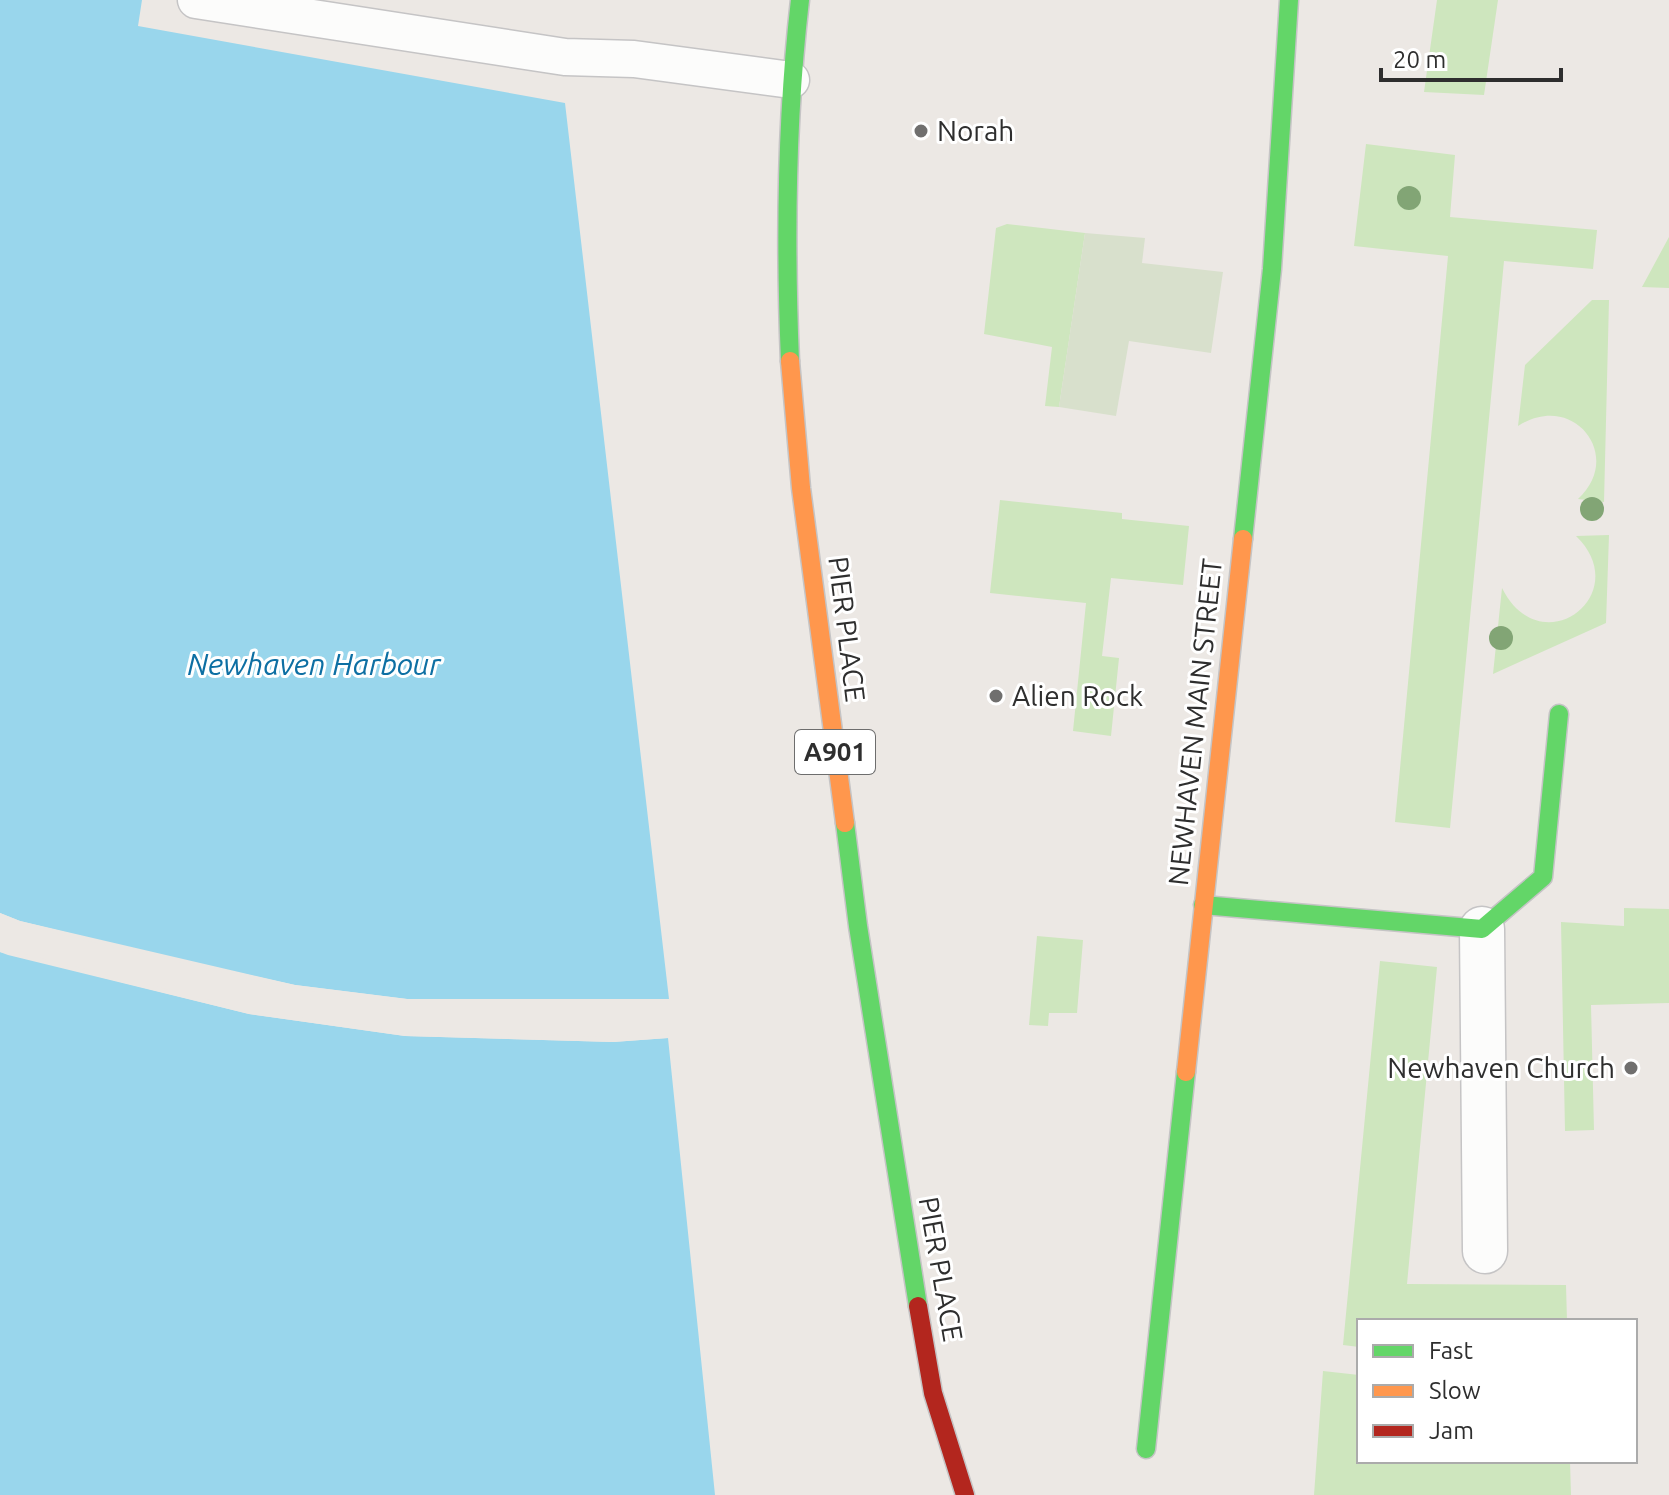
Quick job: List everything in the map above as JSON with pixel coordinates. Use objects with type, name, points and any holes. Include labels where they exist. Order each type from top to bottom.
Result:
[{"type":"street","name":"PIER PLACE","points":[[800,0],[791,80],[787,324],[801,488],[858,926],[908,1245],[933,1393],[965,1495]]},
{"type":"street","name":"NEWHAVEN MAIN STREET","points":[[1146,1449],[1272,269],[1289,0]]},
{"type":"street","points":[[1203,905],[1482,929],[1543,877],[1559,714]]},
{"type":"street","points":[[1482,929],[1485,1251]]},
{"type":"lane","points":[[196,0],[565,57],[634,59],[791,80]]},
{"type":"green space","points":[[1437,0],[1498,0],[1484,95],[1424,92]]},
{"type":"green space","points":[[1366,144],[1455,155],[1450,217],[1597,230],[1593,269],[1504,261],[1450,828],[1395,822],[1448,256],[1354,246]]},
{"type":"green space","points":[[1007,224],[1085,233],[1059,407],[1045,406],[1052,347],[984,334],[996,228]]},
{"type":"green space","points":[[1085,233],[1145,238],[1142,263],[1223,272],[1211,353],[1129,341],[1116,416],[1059,407]]},
{"type":"green space","points":[[1669,237],[1669,288],[1642,287]]},
{"type":"green space","points":[[1592,300],[1609,300],[1604,502],[1578,499],[1591,482],[1596,464],[1594,448],[1586,433],[1574,422],[1557,416],[1538,417],[1518,426],[1525,365]]},
{"type":"green space","points":[[1000,500],[1122,513],[1122,519],[1189,526],[1183,585],[1111,578],[1102,656],[1119,658],[1111,736],[1073,731],[1086,603],[990,593]]},
{"type":"green space","points":[[1609,535],[1606,623],[1493,674],[1502,588],[1519,611],[1538,621],[1558,621],[1576,613],[1589,599],[1595,580],[1592,558],[1576,536]]},
{"type":"green space","points":[[1624,908],[1669,909],[1669,1003],[1591,1005],[1594,1130],[1565,1131],[1561,922],[1624,926]]},
{"type":"green space","points":[[1037,936],[1083,940],[1077,1013],[1049,1013],[1048,1026],[1029,1025]]},
{"type":"green space","points":[[1380,961],[1437,967],[1407,1284],[1566,1285],[1567,1319],[1357,1319],[1357,1347],[1343,1345]]},
{"type":"green space","points":[[1323,1371],[1357,1375],[1357,1463],[1570,1463],[1571,1495],[1314,1495]]},
{"type":"water","name":"Newhaven Harbour","points":[[0,0],[142,0],[138,26],[565,103],[669,999],[407,999],[295,985],[20,921],[0,913]]},
{"type":"water","points":[[0,952],[249,1014],[405,1036],[613,1042],[668,1038],[715,1495],[0,1495]]},
{"type":"pier","points":[[0,913],[20,921],[162,956],[295,985],[407,999],[669,999],[669,1003],[407,1003],[294,989],[19,925],[0,918]]},
{"type":"pier","points":[[1,948],[250,1010],[405,1032],[613,1037],[668,1034],[668,1038],[613,1042],[405,1036],[249,1014],[8,955],[0,952]]},
{"type":"traffic: fast","points":[[790,361],[788,180],[800,0]]},
{"type":"traffic: fast","points":[[1243,539],[1272,269],[1289,0]]},
{"type":"traffic: fast","points":[[1203,905],[1482,929],[1543,877],[1559,714]]},
{"type":"traffic: fast","points":[[845,823],[858,926],[918,1306]]},
{"type":"traffic: fast","points":[[1146,1449],[1186,1072]]},
{"type":"traffic: slow","points":[[790,361],[801,488],[845,823]]},
{"type":"traffic: slow","points":[[1186,1072],[1243,539]]},
{"type":"traffic: jam","points":[[918,1306],[933,1393],[965,1495]]},
{"type":"place","name":"Norah","points":[[921,131]]},
{"type":"place","name":"Alien Rock","points":[[996,696]]},
{"type":"place","name":"Newhaven Church","points":[[1631,1068]]}]
